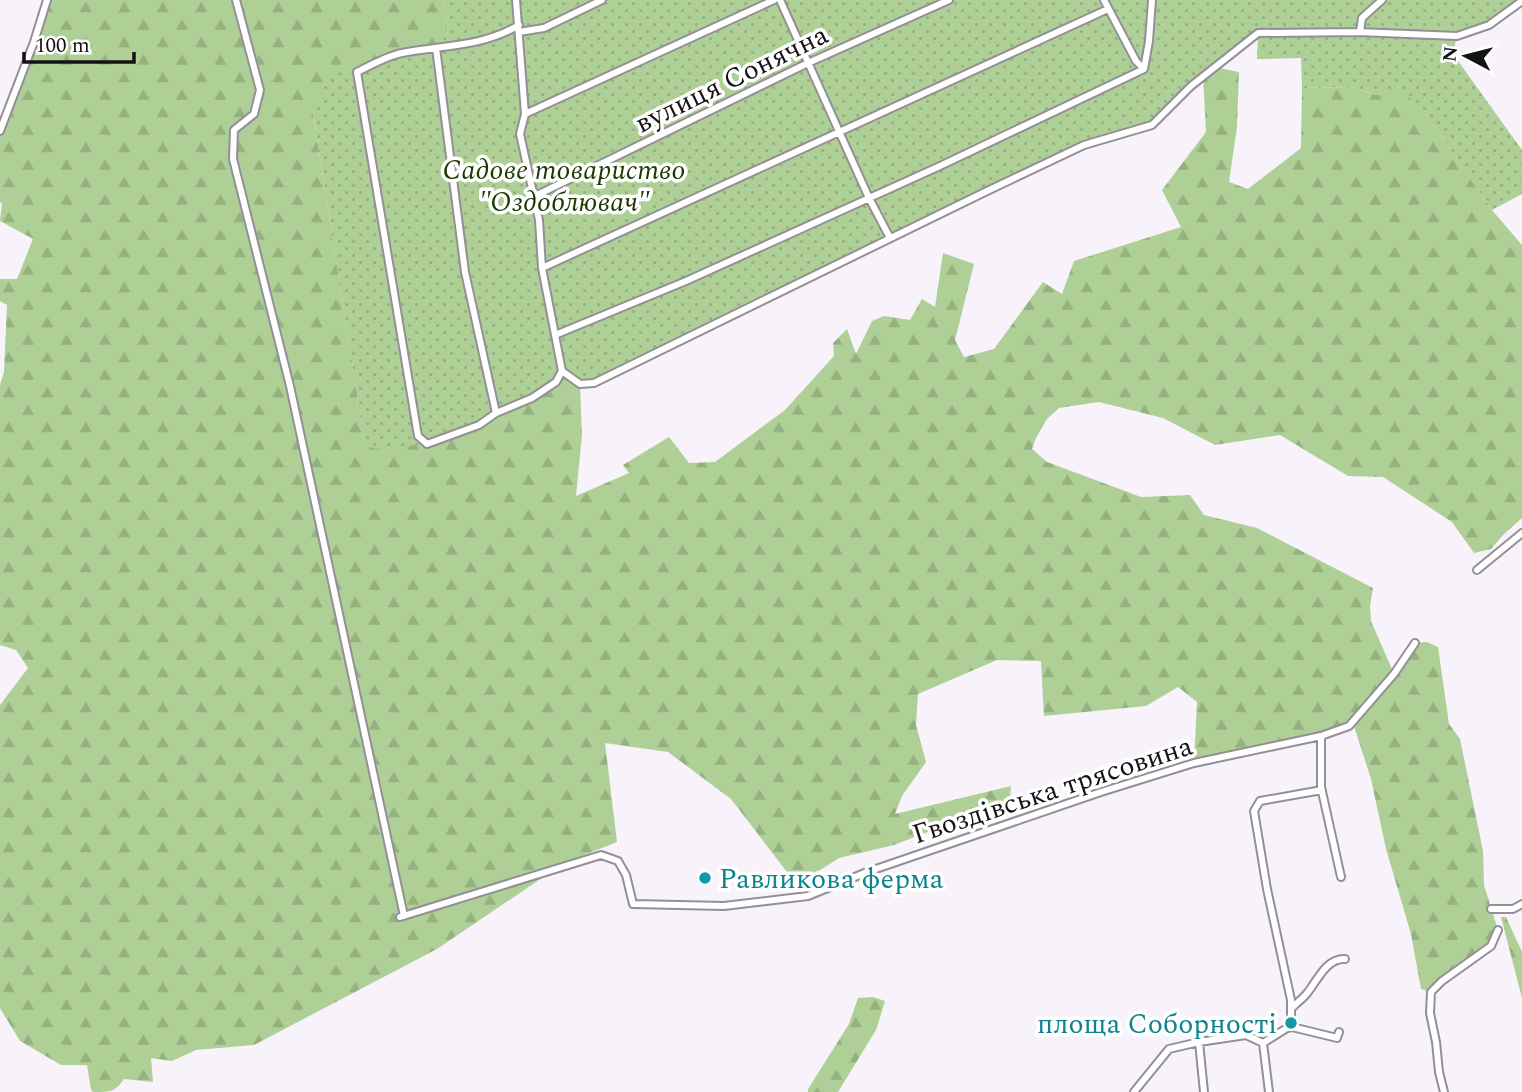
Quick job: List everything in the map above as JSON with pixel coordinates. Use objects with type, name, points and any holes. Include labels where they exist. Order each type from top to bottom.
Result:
[{"type":"street","points":[[0,131],[47,0]]},
{"type":"street","name":"Гвоздівська трясовина","points":[[236,0],[260,90],[254,114],[234,130],[233,159],[290,386],[402,917],[601,855],[618,861],[626,875],[633,904],[724,906],[808,895],[1126,784],[1194,763],[1321,736],[1349,726],[1394,674],[1415,643]]},
{"type":"street","points":[[516,0],[519,29],[525,114],[520,134],[539,220],[542,268],[562,372],[556,382],[532,398],[496,413],[479,425],[427,444],[418,436],[357,72],[399,53],[478,42],[510,31],[519,29],[544,27],[602,0]]},
{"type":"street","points":[[525,114],[774,0]]},
{"type":"street","points":[[780,0],[869,198],[890,238]]},
{"type":"street","name":"вулиця Сонячна","points":[[533,197],[808,63],[948,0]]},
{"type":"street","points":[[1104,0],[1136,61],[1144,69]]},
{"type":"street","points":[[1144,69],[1152,0]]},
{"type":"street","points":[[1360,32],[1362,18],[1382,0]]},
{"type":"street","points":[[562,372],[580,384],[594,383],[1084,145],[1152,125],[1191,86],[1258,33],[1360,32],[1457,36],[1489,25],[1522,1]]},
{"type":"street","points":[[542,268],[1108,9]]},
{"type":"street","points":[[436,48],[465,272],[496,413]]},
{"type":"street","points":[[555,335],[686,281],[1144,69]]},
{"type":"street","points":[[1477,570],[1522,533]]},
{"type":"street","points":[[1321,736],[1322,790],[1341,877]]},
{"type":"street","points":[[1287,1028],[1291,1017],[1291,1000],[1267,889],[1254,811],[1260,801],[1322,790]]},
{"type":"street","points":[[1491,909],[1513,909],[1522,904]]},
{"type":"street","points":[[1444,1092],[1430,1013],[1431,992],[1442,981],[1492,946],[1498,930]]},
{"type":"street","points":[[1291,1009],[1330,963],[1338,958],[1345,959]]},
{"type":"street","points":[[1262,1043],[1292,1027],[1338,1035]]},
{"type":"street","points":[[1135,1092],[1168,1049],[1246,1035],[1262,1043]]},
{"type":"street","points":[[1199,1042],[1204,1092]]},
{"type":"street","points":[[1262,1043],[1269,1092]]},
{"type":"green space","points":[[47,0],[444,0],[448,33],[436,48],[319,103],[313,113],[365,444],[562,371],[580,384],[582,435],[576,496],[629,473],[623,465],[669,437],[689,463],[715,462],[785,410],[834,356],[833,343],[847,329],[856,354],[872,321],[884,316],[910,320],[922,299],[935,307],[943,253],[974,264],[955,340],[964,357],[994,349],[1043,282],[1062,294],[1074,261],[1181,227],[1162,190],[1206,132],[1203,76],[1215,67],[1239,72],[1237,127],[1229,182],[1248,189],[1301,148],[1302,88],[1352,87],[1377,95],[1399,84],[1434,126],[1492,210],[1522,245],[1522,518],[1491,549],[1474,553],[1452,522],[1383,477],[1348,476],[1280,435],[1215,445],[1163,418],[1099,402],[1059,408],[1047,419],[1032,449],[1047,462],[1141,497],[1190,495],[1204,515],[1257,528],[1373,588],[1371,621],[1394,674],[1415,643],[1427,642],[1438,647],[1449,724],[1460,739],[1483,851],[1484,885],[1498,930],[1491,946],[1431,992],[1421,989],[1411,934],[1386,849],[1371,779],[1353,723],[1194,763],[1197,702],[1178,687],[1146,706],[1044,716],[1041,661],[997,660],[918,694],[916,725],[926,762],[902,796],[895,814],[1011,786],[1010,800],[894,845],[839,858],[820,870],[793,880],[731,799],[668,752],[605,743],[617,842],[564,863],[437,949],[254,1045],[196,1050],[172,1061],[151,1058],[153,1082],[124,1079],[112,1090],[93,1092],[87,1065],[61,1065],[20,1041],[0,1008],[0,705],[28,668],[16,650],[0,645],[0,385],[4,372],[7,305],[0,301],[0,279],[17,279],[33,239],[0,221],[0,131]]},
{"type":"green space","name":"Садове товариство \"Оздоблювач\"","points":[[444,0],[1522,0],[1489,25],[1457,36],[1453,54],[1522,150],[1522,194],[1492,210],[1434,126],[1399,85],[1377,95],[1352,87],[1302,88],[1301,58],[1257,59],[1258,34],[1203,76],[1152,125],[1084,145],[594,383],[580,384],[562,372],[556,382],[479,425],[427,444],[376,449],[365,445],[313,113],[319,102],[324,76],[357,72],[399,53],[436,48],[448,33]]},
{"type":"green space","points":[[1501,917],[1506,917],[1522,952],[1522,998]]},
{"type":"green space","points":[[873,997],[885,1001],[876,1030],[838,1092],[808,1092],[849,1024],[858,998]]},
{"type":"place","name":"Равликова ферма","points":[[705,878]]},
{"type":"place","name":"площа Соборності","points":[[1291,1023]]}]
